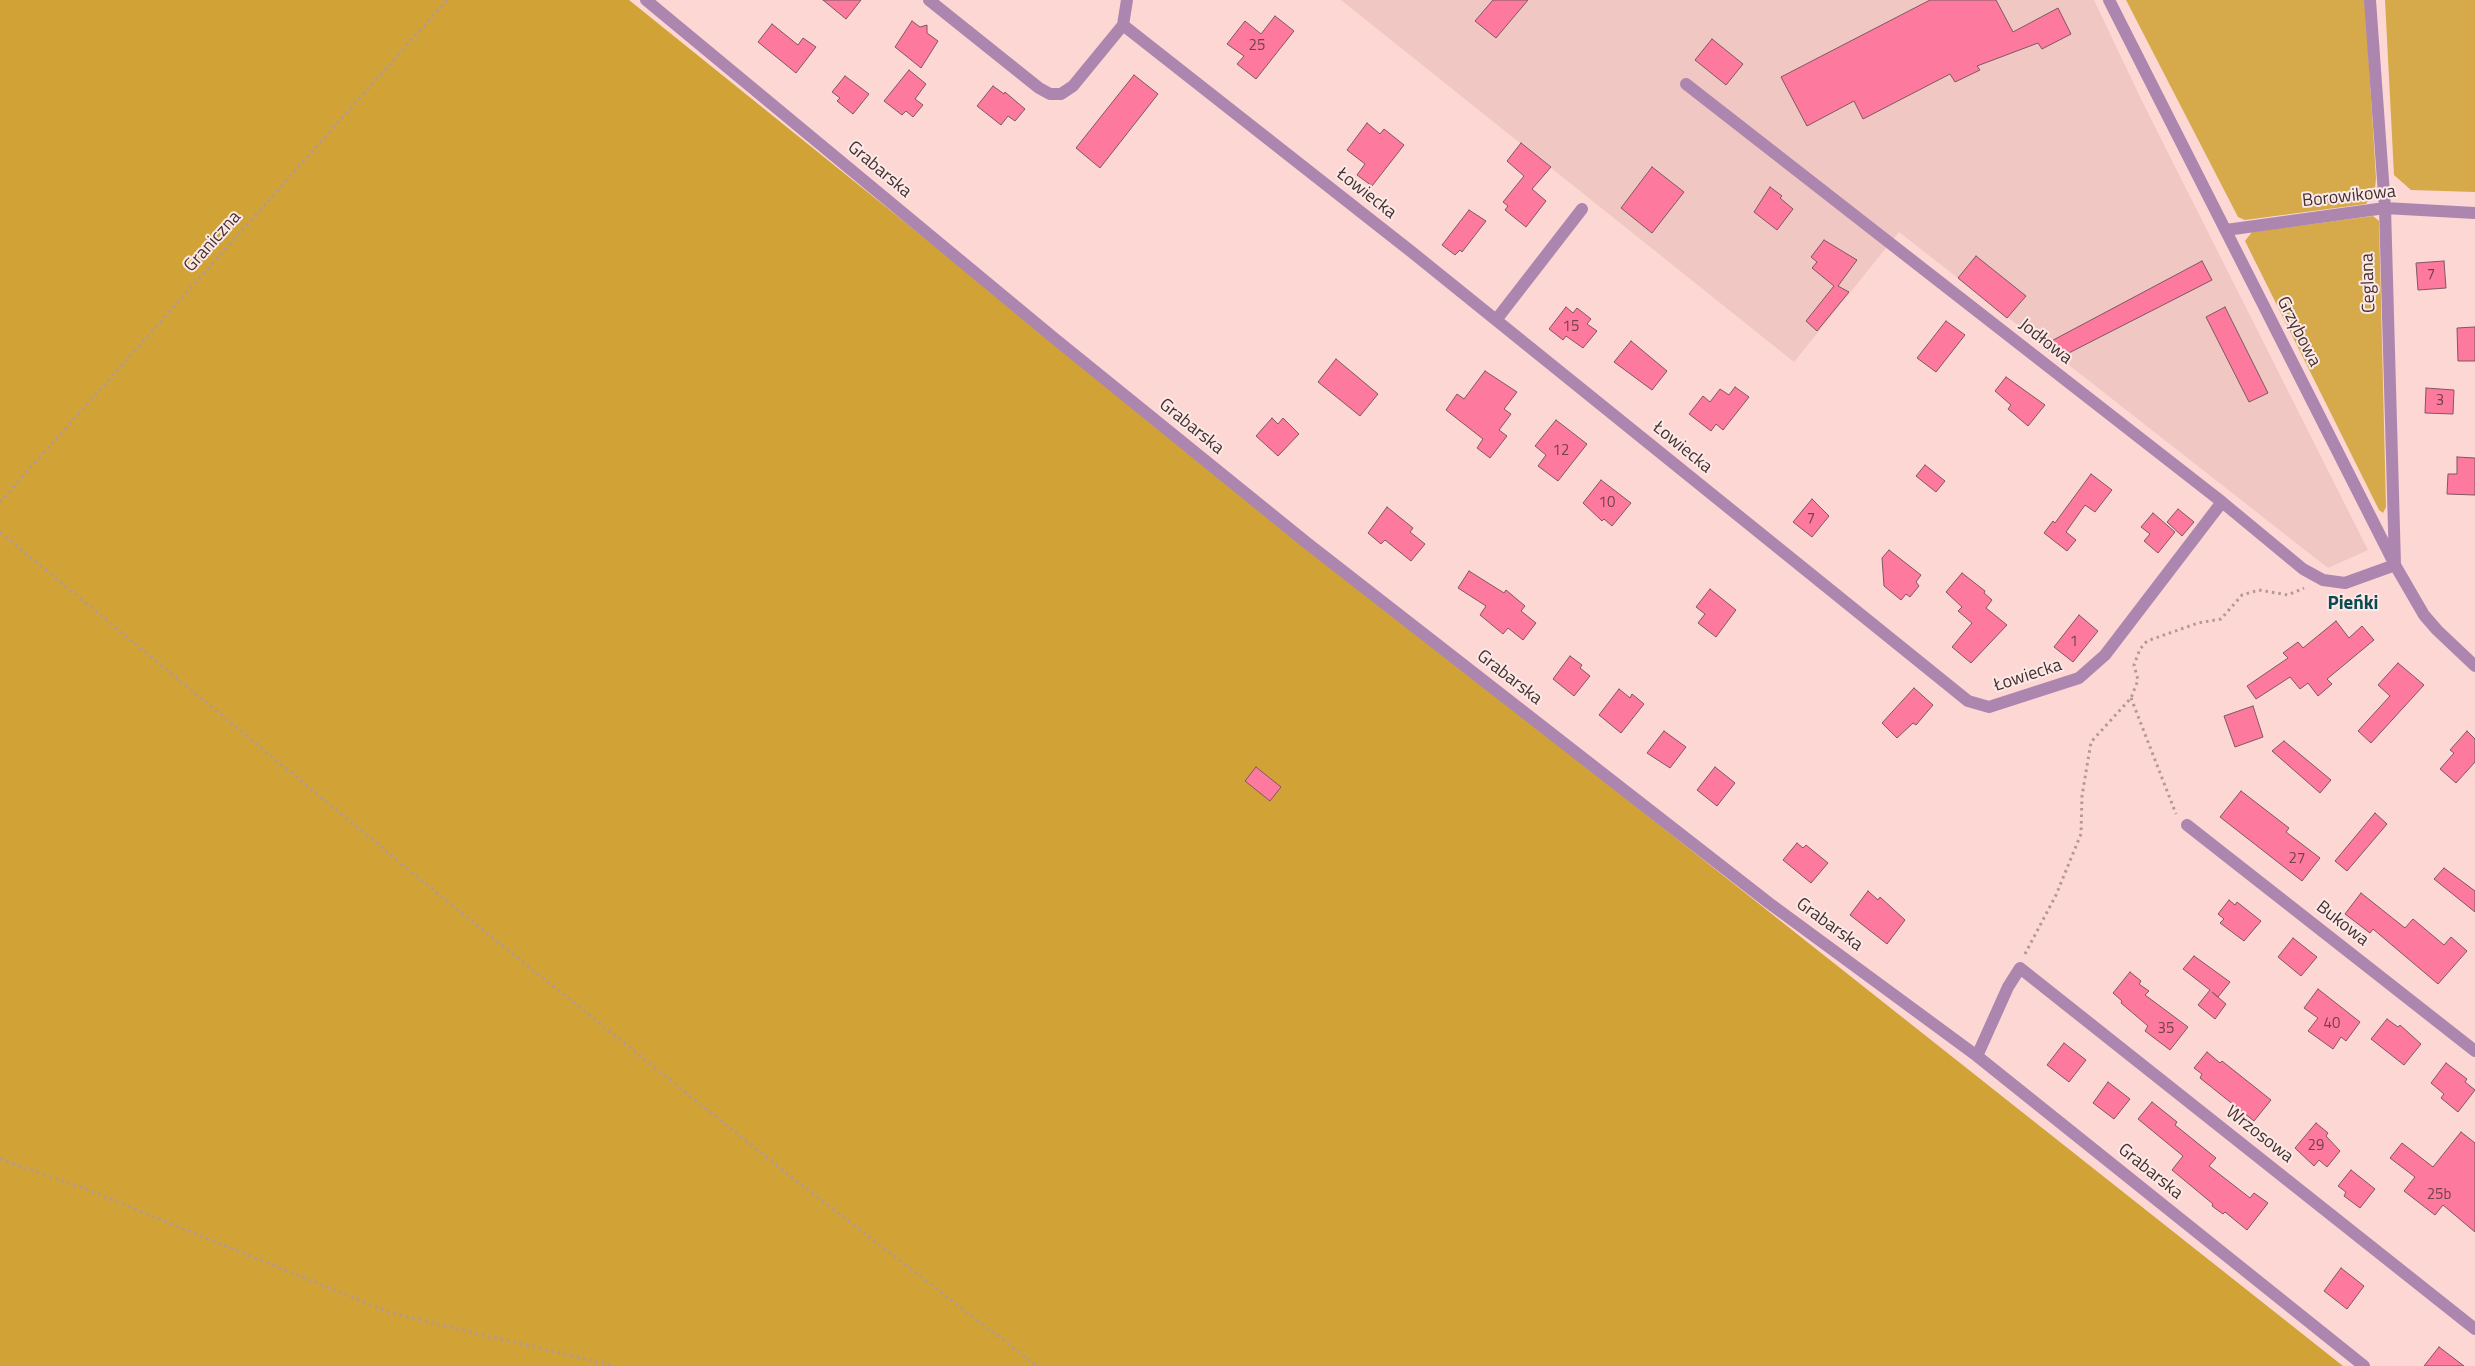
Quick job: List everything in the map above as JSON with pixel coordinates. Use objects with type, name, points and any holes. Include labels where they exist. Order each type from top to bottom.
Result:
[{"type":"street","name":"Grabarska","points":[[646,0],[1054,338],[1307,543],[1769,903],[1977,1056],[2364,1366]]},
{"type":"street","points":[[929,0],[1039,88],[1050,94],[1061,94],[1073,86],[1123,25],[1127,0]]},
{"type":"street","name":"Grzybowa","points":[[2109,0],[2396,565],[2424,615],[2475,666]]},
{"type":"street","name":"Ceglana","points":[[2370,0],[2385,208],[2396,565]]},
{"type":"street","name":"Łowiecka","points":[[1123,25],[1496,320],[1968,702],[1989,707],[2079,678],[2105,655],[2222,502]]},
{"type":"street","name":"Jodłowa","points":[[1686,84],[2222,502],[2303,569],[2323,580],[2345,583],[2396,565]]},
{"type":"street","name":"Borowikowa","points":[[2226,230],[2385,208],[2475,213]]},
{"type":"street","points":[[1496,320],[1582,210]]},
{"type":"street","name":"Bukowa","points":[[2187,825],[2475,1052]]},
{"type":"street","points":[[1977,1056],[2008,987],[2020,968]]},
{"type":"street","name":"Wrzosowa","points":[[2020,968],[2475,1329]]},
{"type":"path","name":"Graniczna","points":[[0,502],[448,0]]},
{"type":"path","points":[[0,532],[432,889],[790,1176],[1037,1366]]},
{"type":"path","points":[[2020,968],[2028,946],[2056,895],[2081,834],[2082,796],[2091,742],[2131,698],[2138,680],[2134,665],[2140,649],[2147,641],[2198,623],[2221,619],[2242,594],[2259,590],[2288,595],[2323,580]]},
{"type":"path","points":[[2131,698],[2180,824],[2187,825]]},
{"type":"path","points":[[0,1159],[83,1188],[391,1313],[615,1366]]},
{"type":"shaded area","points":[[0,0],[629,0],[1322,558],[2343,1366],[0,1366]]},
{"type":"shaded area","points":[[1341,0],[2094,0],[2142,101],[2368,550],[2328,568],[1899,232],[1794,362]]},
{"type":"shaded area","points":[[2126,0],[2365,0],[2376,178],[2375,189],[2366,204],[2245,220],[2238,217]]},
{"type":"shaded area","points":[[2385,0],[2475,0],[2475,192],[2411,190],[2394,175]]},
{"type":"shaded area","points":[[2373,216],[2379,221],[2386,507],[2383,513],[2379,510],[2245,241],[2252,232]]},
{"type":"building","points":[[823,0],[861,0],[846,19]]},
{"type":"building","points":[[1493,0],[1528,0],[1496,38],[1475,21]]},
{"type":"building","points":[[1930,0],[1996,0],[2013,32],[2058,8],[2071,34],[2042,49],[2038,43],[1977,66],[1980,70],[1955,82],[1950,74],[1863,119],[1854,101],[1807,126],[1781,77]]},
{"type":"building","points":[[1275,16],[1294,31],[1256,79],[1237,64],[1244,56],[1227,44],[1245,21],[1261,34]]},
{"type":"building","points":[[912,21],[920,27],[927,25],[927,33],[938,41],[921,68],[895,47]]},
{"type":"building","points":[[772,24],[798,45],[803,38],[816,47],[796,73],[758,42]]},
{"type":"building","points":[[1712,39],[1743,64],[1726,85],[1695,60]]},
{"type":"building","points":[[909,70],[926,84],[915,99],[923,105],[913,117],[906,111],[902,115],[884,101]]},
{"type":"building","points":[[1134,75],[1158,94],[1100,168],[1076,148]]},
{"type":"building","points":[[845,76],[869,94],[853,114],[837,101],[840,98],[832,92]]},
{"type":"building","points":[[993,86],[1004,94],[1005,92],[1025,109],[1015,121],[1008,116],[1001,125],[977,106]]},
{"type":"building","points":[[1367,123],[1380,134],[1384,129],[1404,145],[1372,186],[1357,175],[1365,164],[1347,150]]},
{"type":"building","points":[[1521,143],[1551,167],[1532,189],[1546,201],[1526,227],[1505,210],[1508,206],[1503,202],[1524,176],[1507,161]]},
{"type":"building","points":[[1652,167],[1684,192],[1652,233],[1621,208]]},
{"type":"building","points":[[1770,187],[1782,196],[1780,198],[1793,209],[1777,230],[1754,212]]},
{"type":"building","points":[[1469,210],[1486,221],[1462,252],[1460,250],[1455,255],[1442,245]]},
{"type":"building","points":[[1824,240],[1857,260],[1838,286],[1849,292],[1817,331],[1806,321],[1834,286],[1812,268],[1817,262],[1811,257]]},
{"type":"building","points":[[1976,256],[2026,296],[2007,318],[1958,278]]},
{"type":"building","points":[[2202,261],[2212,280],[2059,358],[2042,346]]},
{"type":"building","points":[[2444,261],[2446,288],[2418,290],[2416,263]]},
{"type":"building","points":[[1566,307],[1573,313],[1577,308],[1591,319],[1587,324],[1597,331],[1583,348],[1566,336],[1563,340],[1549,329]]},
{"type":"building","points":[[2225,307],[2268,393],[2249,402],[2206,317]]},
{"type":"building","points":[[1946,321],[1965,335],[1936,372],[1917,358]]},
{"type":"building","points":[[2475,327],[2475,361],[2458,361],[2457,328]]},
{"type":"building","points":[[1631,341],[1667,371],[1652,390],[1614,362]]},
{"type":"building","points":[[1336,359],[1378,394],[1360,416],[1318,382]]},
{"type":"building","points":[[1485,371],[1517,392],[1504,409],[1511,414],[1499,430],[1507,436],[1490,458],[1477,448],[1483,439],[1446,410],[1457,394],[1464,399]]},
{"type":"building","points":[[2006,377],[2045,405],[2028,426],[2008,409],[2011,405],[1995,391]]},
{"type":"building","points":[[1735,387],[1749,397],[1723,430],[1716,424],[1711,431],[1689,414],[1703,396],[1710,402],[1720,389],[1729,395]]},
{"type":"building","points":[[2426,388],[2454,390],[2453,414],[2425,413]]},
{"type":"building","points":[[1272,418],[1278,424],[1283,418],[1299,434],[1278,456],[1256,436]]},
{"type":"building","points":[[1556,420],[1587,444],[1558,481],[1538,466],[1546,455],[1535,446]]},
{"type":"building","points":[[2457,457],[2475,458],[2475,495],[2447,494],[2448,474],[2457,474]]},
{"type":"building","points":[[1925,465],[1945,481],[1936,492],[1916,476]]},
{"type":"building","points":[[2091,474],[2112,490],[2095,512],[2085,505],[2066,532],[2076,540],[2067,551],[2044,533],[2053,521],[2055,523]]},
{"type":"building","points":[[1601,480],[1631,503],[1612,526],[1604,519],[1602,521],[1583,503]]},
{"type":"building","points":[[1812,499],[1829,516],[1812,537],[1793,522]]},
{"type":"building","points":[[1387,507],[1413,528],[1410,532],[1425,544],[1411,561],[1385,540],[1381,544],[1368,533]]},
{"type":"building","points":[[2178,509],[2194,522],[2182,536],[2167,522]]},
{"type":"building","points":[[2153,513],[2175,532],[2158,553],[2144,541],[2150,534],[2141,527]]},
{"type":"building","points":[[1889,550],[1921,575],[1916,582],[1919,586],[1910,597],[1906,594],[1901,600],[1884,586],[1882,558]]},
{"type":"building","points":[[1469,571],[1504,593],[1506,590],[1525,606],[1521,611],[1536,623],[1523,640],[1508,628],[1503,634],[1480,615],[1486,606],[1458,588]]},
{"type":"building","points":[[1962,573],[1985,591],[1984,593],[1992,600],[1986,608],[2007,625],[1971,663],[1952,647],[1972,623],[1958,611],[1962,607],[1946,592]]},
{"type":"building","points":[[1710,589],[1736,610],[1716,637],[1698,623],[1705,614],[1696,607]]},
{"type":"building","points":[[2079,615],[2098,631],[2073,662],[2054,647]]},
{"type":"building","points":[[2336,621],[2349,638],[2362,626],[2374,640],[2327,679],[2332,684],[2318,696],[2308,683],[2300,689],[2290,677],[2256,699],[2247,686],[2288,658],[2283,653],[2298,642],[2303,648]]},
{"type":"building","points":[[1570,656],[1582,665],[1580,668],[1590,676],[1574,696],[1553,679]]},
{"type":"building","points":[[2398,663],[2424,685],[2371,743],[2358,731],[2390,696],[2378,685]]},
{"type":"building","points":[[1914,688],[1933,705],[1916,725],[1913,723],[1897,738],[1882,723]]},
{"type":"building","points":[[1619,689],[1630,698],[1632,694],[1644,704],[1621,733],[1599,715]]},
{"type":"building","points":[[2253,706],[2263,737],[2235,747],[2224,716]]},
{"type":"building","points":[[1664,731],[1686,747],[1670,768],[1647,753]]},
{"type":"building","points":[[2467,731],[2475,739],[2475,762],[2456,783],[2440,769],[2454,753],[2450,750]]},
{"type":"building","points":[[2284,741],[2331,780],[2320,793],[2272,751]]},
{"type":"building","points":[[1256,767],[1281,787],[1270,801],[1245,781]]},
{"type":"building","points":[[1715,767],[1735,783],[1717,806],[1697,790]]},
{"type":"building","points":[[2241,791],[2289,828],[2286,832],[2320,858],[2302,881],[2220,817]]},
{"type":"building","points":[[2375,813],[2387,824],[2347,871],[2335,861]]},
{"type":"building","points":[[1797,843],[1803,848],[1806,845],[1828,863],[1811,883],[1783,860]]},
{"type":"building","points":[[2444,868],[2475,891],[2475,912],[2434,879]]},
{"type":"building","points":[[1868,891],[1878,900],[1880,897],[1905,920],[1887,944],[1850,915]]},
{"type":"building","points":[[2361,893],[2405,928],[2413,919],[2444,945],[2451,937],[2467,951],[2438,984],[2373,929],[2370,933],[2345,914]]},
{"type":"building","points":[[2229,900],[2235,905],[2237,902],[2261,921],[2244,941],[2220,923],[2224,919],[2218,914]]},
{"type":"building","points":[[2293,938],[2317,957],[2301,976],[2278,957]]},
{"type":"building","points":[[2194,956],[2230,982],[2218,997],[2212,992],[2226,1004],[2215,1019],[2198,1005],[2210,990],[2183,969]]},
{"type":"building","points":[[2130,972],[2141,981],[2139,984],[2149,991],[2145,995],[2188,1027],[2170,1050],[2145,1031],[2148,1026],[2121,1003],[2122,1001],[2113,993]]},
{"type":"building","points":[[2318,989],[2360,1022],[2346,1041],[2341,1037],[2333,1049],[2308,1031],[2318,1018],[2304,1008]]},
{"type":"building","points":[[2387,1019],[2398,1027],[2400,1025],[2421,1044],[2404,1065],[2371,1039]]},
{"type":"building","points":[[2064,1043],[2086,1060],[2069,1082],[2047,1065]]},
{"type":"building","points":[[2207,1052],[2220,1063],[2222,1061],[2271,1100],[2254,1121],[2200,1078],[2202,1074],[2194,1068]]},
{"type":"building","points":[[2446,1063],[2467,1079],[2465,1082],[2475,1090],[2458,1112],[2441,1098],[2444,1094],[2431,1083]]},
{"type":"building","points":[[2108,1082],[2130,1099],[2114,1119],[2093,1103]]},
{"type":"building","points":[[2152,1102],[2177,1122],[2175,1125],[2216,1158],[2209,1166],[2250,1198],[2254,1193],[2268,1203],[2247,1230],[2225,1212],[2223,1214],[2212,1206],[2213,1204],[2172,1170],[2183,1156],[2138,1119]]},
{"type":"building","points":[[2316,1123],[2328,1133],[2326,1136],[2340,1151],[2327,1167],[2319,1160],[2314,1166],[2295,1148]]},
{"type":"building","points":[[2461,1132],[2475,1143],[2475,1232],[2443,1205],[2435,1215],[2404,1191],[2415,1177],[2390,1158],[2402,1143],[2433,1167]]},
{"type":"building","points":[[2351,1170],[2375,1189],[2360,1208],[2344,1196],[2346,1192],[2338,1186]]},
{"type":"building","points":[[2341,1268],[2364,1286],[2347,1309],[2324,1291]]},
{"type":"building","points":[[2439,1347],[2464,1366],[2424,1366]]},
{"type":"district","name":"Pieńki","points":[[2353,604]]}]
